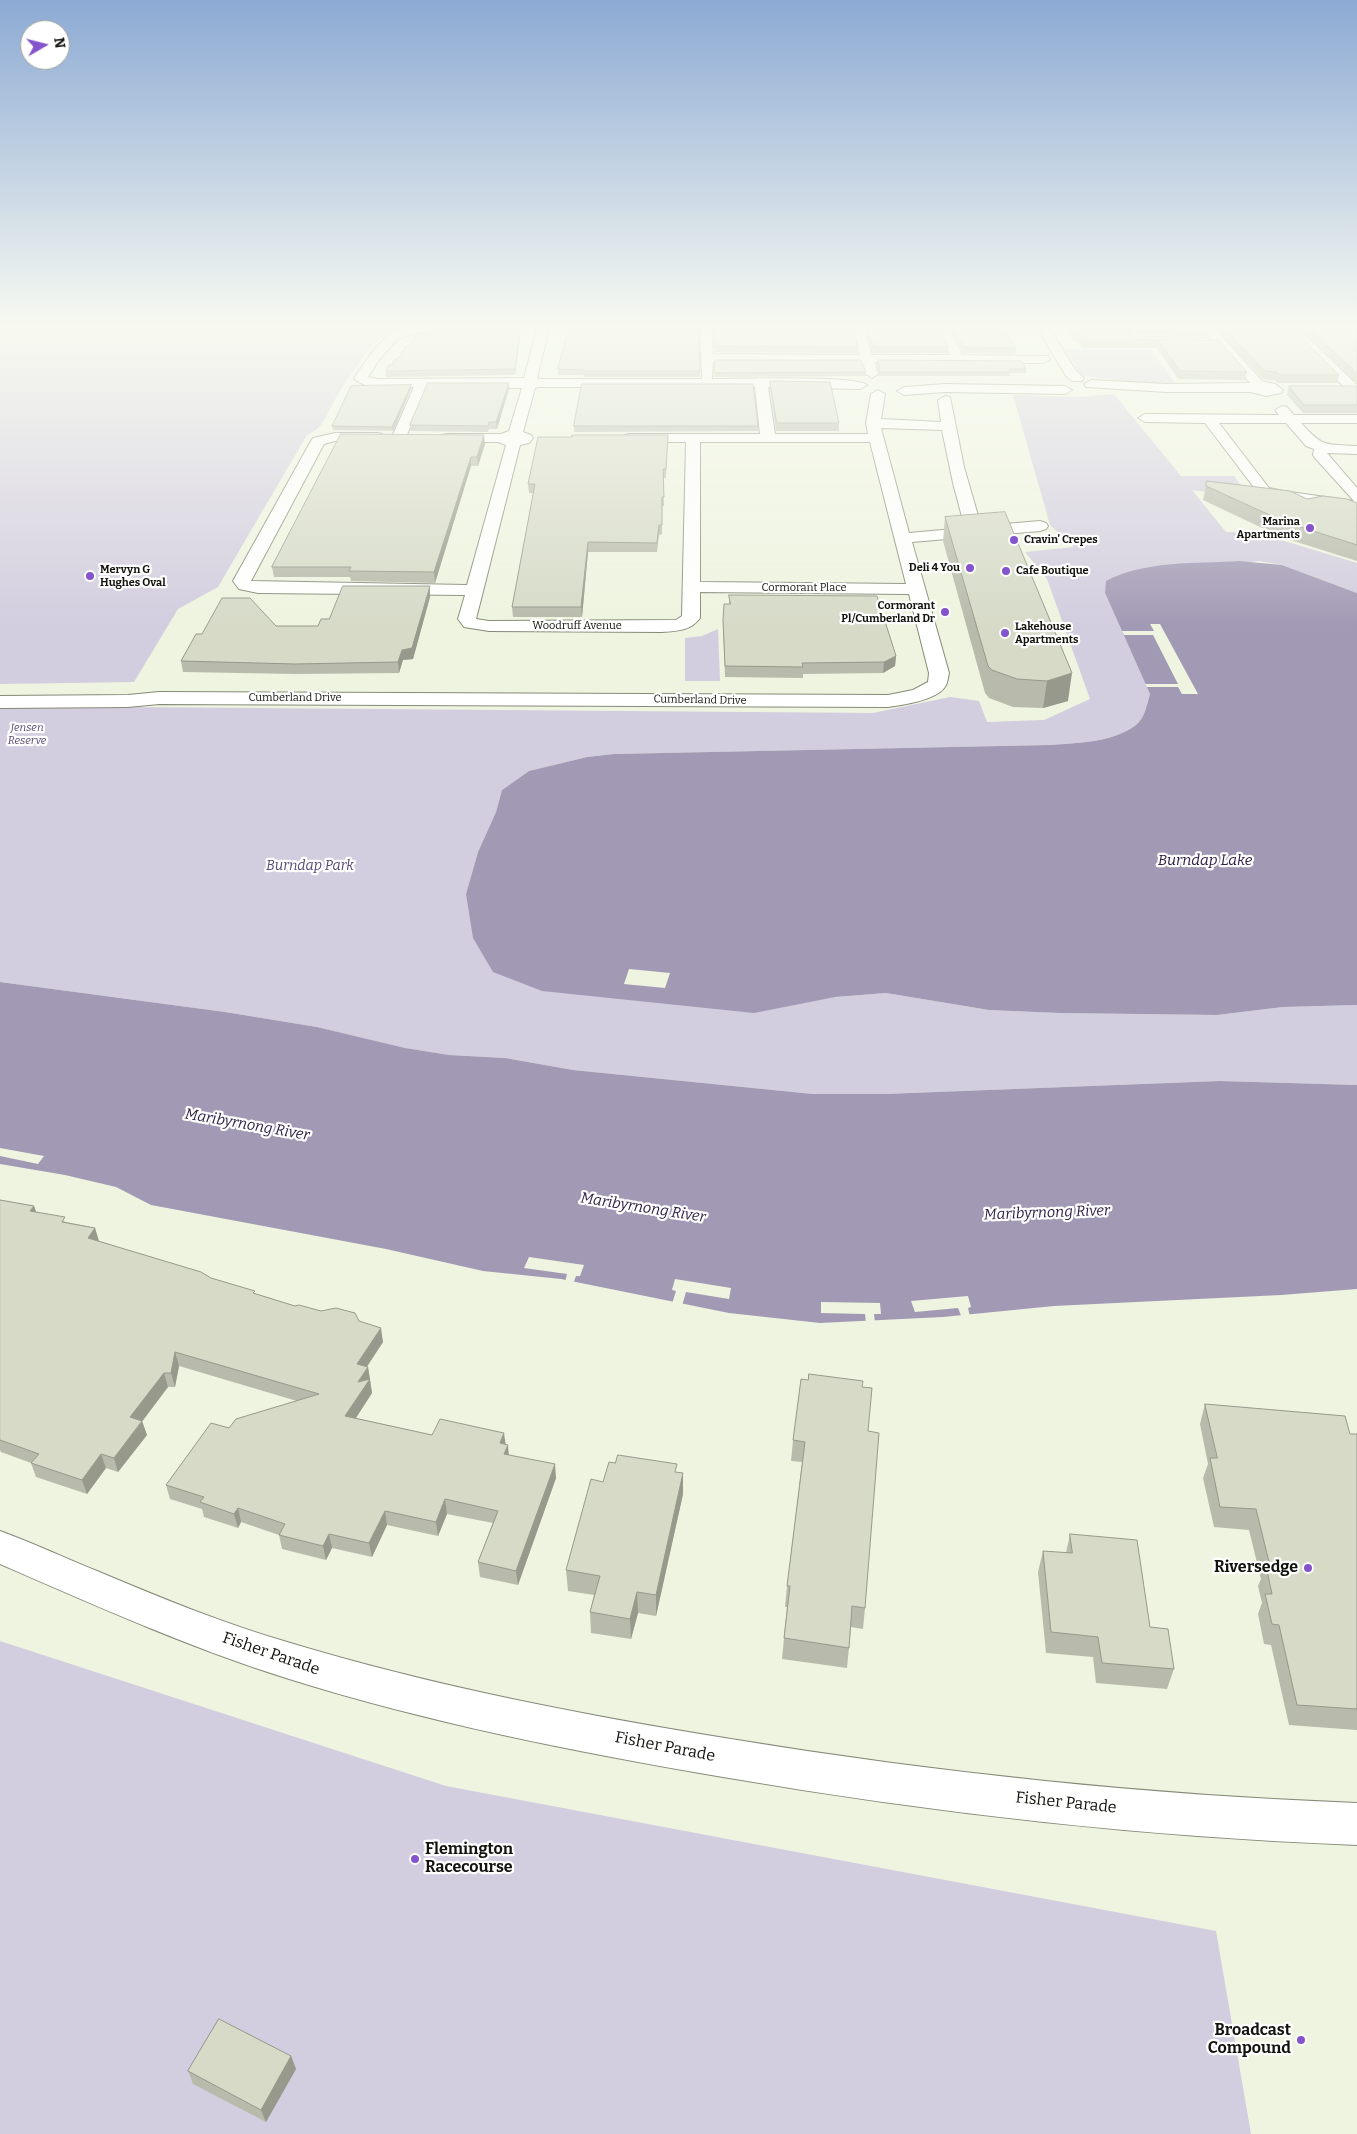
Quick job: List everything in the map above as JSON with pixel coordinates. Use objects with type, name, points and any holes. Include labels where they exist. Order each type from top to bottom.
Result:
[{"type":"street","points":[[399,438],[403,429]]},
{"type":"street","name":"Woodruff Avenue","points":[[521,429],[466,619],[470,623],[478,625],[662,627],[681,625],[691,618],[693,438]]},
{"type":"street","points":[[767,429],[768,438]]},
{"type":"street","points":[[614,438],[768,438],[910,429]]},
{"type":"street","points":[[949,429],[965,502],[975,532]]},
{"type":"street","points":[[1217,429],[1264,491],[1282,496],[1357,506]]},
{"type":"street","points":[[1298,429],[1311,444],[1324,448],[1357,450]]},
{"type":"street","name":"Cumberland Drive","points":[[0,691],[160,698],[888,701],[909,698],[926,692],[937,684],[938,674],[874,431]]},
{"type":"street","points":[[418,438],[335,437],[318,441],[242,581],[245,585],[258,588],[474,590]]},
{"type":"street","points":[[436,438],[519,438]]},
{"type":"street","points":[[1324,448],[1320,451],[1320,455],[1357,497]]},
{"type":"street","points":[[903,538],[1040,526]]},
{"type":"street","name":"Cormorant Place","points":[[692,587],[916,589]]},
{"type":"street","name":"Cumberland Drive","points":[[0,702],[128,701],[160,698]]},
{"type":"street","name":"Fisher Parade","points":[[0,1547],[135,1605],[236,1643],[325,1672],[486,1711],[695,1754],[926,1789],[1164,1814],[1286,1822],[1357,1824]]},
{"type":"green space","points":[[0,429],[317,429],[307,435],[218,587],[178,609],[134,682],[0,684]]},
{"type":"green space","name":"Burndap Park","points":[[1023,429],[1142,429],[1181,476],[1234,476],[1250,498],[1192,490],[1226,532],[1258,533],[1357,563],[1357,593],[1282,565],[1259,561],[1107,581],[1105,593],[1150,694],[1142,719],[1136,725],[1127,731],[1105,739],[1083,743],[1049,745],[614,754],[587,757],[529,771],[502,790],[496,812],[478,852],[466,894],[835,997],[886,993],[989,1010],[1059,1013],[1217,1015],[1283,1007],[1357,1005],[1357,1085],[1220,1081],[885,1094],[813,1094],[573,1070],[505,1058],[449,1055],[404,1048],[317,1027],[225,1012],[0,982],[0,706],[873,713],[950,697],[979,701],[987,722],[1044,720],[1090,699],[1047,579],[1025,552],[1074,547],[1050,525]]},
{"type":"green space","points":[[718,629],[720,681],[685,681],[685,638],[702,636]]},
{"type":"green space","name":"Flemington Racecourse","points":[[0,1641],[446,1786],[1216,1931],[1251,2134],[0,2134]]},
{"type":"water","name":"Burndap Lake","points":[[1239,561],[1282,565],[1357,593],[1357,1005],[1283,1007],[1217,1015],[1059,1013],[989,1010],[886,993],[835,997],[754,1013],[542,991],[493,972],[473,938],[466,894],[478,852],[496,812],[502,790],[529,771],[587,757],[614,754],[1049,745],[1083,743],[1105,739],[1127,731],[1142,719],[1150,694],[1105,593],[1106,581],[1121,574],[1154,566]]},
{"type":"water","name":"Maribyrnong River","points":[[0,982],[225,1012],[317,1027],[405,1048],[449,1055],[505,1058],[573,1070],[813,1094],[885,1094],[1220,1081],[1357,1085],[1357,1289],[1281,1295],[1054,1306],[943,1317],[820,1323],[729,1313],[561,1279],[483,1271],[386,1249],[151,1205],[116,1187],[65,1175],[0,1164]]},
{"type":"pier","points":[[1150,624],[1160,624],[1198,694],[1182,694],[1178,687],[1147,687],[1145,684],[1178,684],[1153,635],[1124,635],[1122,631],[1154,631]]},
{"type":"pier","points":[[629,969],[670,973],[665,988],[624,984]]},
{"type":"pier","points":[[0,1148],[44,1156],[38,1164],[0,1156]]},
{"type":"pier","points":[[529,1257],[584,1265],[580,1276],[576,1276],[573,1284],[565,1283],[567,1274],[524,1268]]},
{"type":"pier","points":[[675,1279],[731,1288],[729,1299],[686,1292],[682,1306],[672,1304],[676,1291],[672,1290]]},
{"type":"pier","points":[[968,1296],[971,1307],[968,1308],[970,1317],[962,1318],[958,1308],[915,1312],[911,1301]]},
{"type":"pier","points":[[821,1302],[880,1303],[881,1314],[874,1314],[875,1323],[866,1323],[865,1314],[821,1313]]},
{"type":"building","points":[[341,434],[484,435],[477,457],[471,457],[434,572],[349,571],[351,567],[272,567]]},
{"type":"building","points":[[572,435],[668,435],[666,469],[663,469],[662,525],[659,525],[657,543],[588,542],[581,607],[512,607],[535,484],[528,484],[538,437],[572,437]]},
{"type":"building","points":[[1207,481],[1290,491],[1307,499],[1323,496],[1347,499],[1357,503],[1357,545],[1285,522],[1206,486]]},
{"type":"building","points":[[1005,512],[1072,673],[1047,681],[1017,679],[992,670],[988,666],[945,517]]},
{"type":"building","points":[[343,586],[430,586],[412,648],[402,650],[398,662],[295,664],[181,661],[196,634],[202,634],[222,598],[250,598],[276,626],[318,626],[321,619],[329,619]]},
{"type":"building","points":[[729,595],[877,596],[896,656],[884,662],[802,663],[803,667],[725,666],[723,620],[724,604],[730,604]]},
{"type":"building","points":[[0,1200],[34,1206],[30,1211],[65,1217],[62,1222],[95,1228],[88,1238],[201,1272],[211,1278],[255,1291],[253,1293],[295,1306],[299,1305],[321,1311],[336,1308],[355,1313],[359,1321],[381,1328],[357,1364],[368,1367],[358,1382],[370,1379],[345,1416],[432,1435],[440,1419],[504,1433],[500,1443],[508,1445],[504,1454],[555,1464],[516,1571],[478,1562],[498,1511],[445,1499],[436,1522],[385,1511],[369,1543],[329,1534],[323,1546],[279,1535],[285,1524],[238,1508],[234,1514],[200,1502],[204,1497],[166,1485],[211,1423],[229,1428],[236,1419],[319,1394],[175,1352],[171,1373],[164,1373],[130,1417],[142,1421],[114,1458],[101,1454],[82,1480],[31,1463],[39,1454],[0,1440]]},
{"type":"building","points":[[809,1374],[863,1381],[862,1387],[872,1388],[868,1431],[879,1433],[865,1608],[852,1606],[849,1648],[784,1638],[790,1586],[787,1586],[805,1442],[793,1440],[801,1379],[808,1380]]},
{"type":"building","name":"Riversedge","points":[[1205,1404],[1345,1416],[1350,1434],[1357,1434],[1357,1709],[1297,1705],[1279,1625],[1272,1624],[1265,1594],[1272,1594],[1266,1566],[1270,1566],[1256,1509],[1220,1507],[1210,1458],[1217,1458]]},
{"type":"building","points":[[618,1455],[677,1464],[675,1472],[683,1473],[656,1595],[637,1592],[630,1619],[590,1612],[600,1576],[566,1570],[591,1479],[603,1482],[609,1462],[615,1463]]},
{"type":"building","points":[[1070,1534],[1137,1540],[1150,1627],[1168,1629],[1174,1669],[1102,1663],[1098,1637],[1051,1632],[1043,1551],[1072,1553]]},
{"type":"building","points":[[219,2019],[291,2056],[261,2110],[188,2071]]},
{"type":"place","name":"Marina Apartments","points":[[1310,528]]},
{"type":"place","name":"Cravin’ Crepes","points":[[1014,540]]},
{"type":"place","name":"Deli 4 You","points":[[970,568]]},
{"type":"place","name":"Cafe Boutique","points":[[1006,571]]},
{"type":"place","name":"Mervyn G Hughes Oval","points":[[90,576]]},
{"type":"place","name":"Cormorant Pl/Cumberland Dr","points":[[945,612]]},
{"type":"place","name":"Lakehouse Apartments","points":[[1005,633]]},
{"type":"place","name":"Riversedge","points":[[1308,1568]]},
{"type":"place","name":"Flemington Racecourse","points":[[415,1859]]},
{"type":"place","name":"Broadcast Compound","points":[[1301,2040]]},
{"type":"park label","name":"Jensen Reserve","points":[[27,734]]}]
